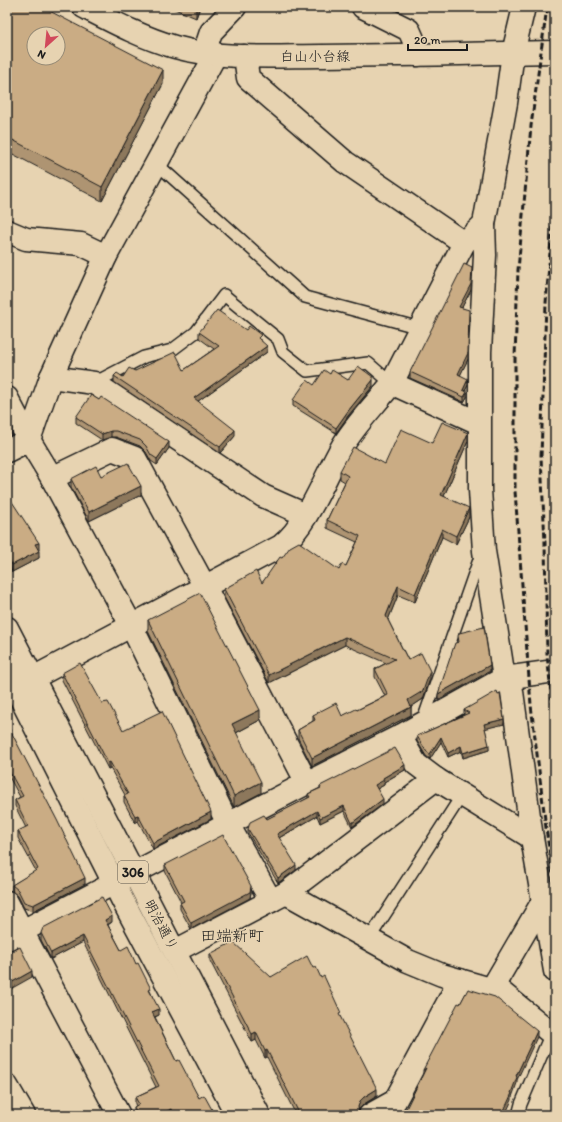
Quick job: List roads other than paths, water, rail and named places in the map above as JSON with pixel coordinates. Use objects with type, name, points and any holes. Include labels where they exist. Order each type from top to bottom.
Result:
[{"type":"street","name":"白山小台線","points":[[84,7],[139,34],[174,47],[210,54],[245,56],[417,55],[555,52]]},
{"type":"street","points":[[7,451],[29,440],[51,377],[106,256],[157,164],[210,54],[211,32],[235,7]]},
{"type":"street","points":[[524,7],[513,53],[506,103],[484,224],[485,255],[480,352],[480,490],[484,545],[555,971]]},
{"type":"street","points":[[373,9],[409,30],[414,39],[417,55]]},
{"type":"street","points":[[245,56],[248,78],[345,162],[464,243]]},
{"type":"street","points":[[32,678],[281,546],[296,531],[342,447],[391,383],[464,243],[484,224]]},
{"type":"street","points":[[7,231],[26,238],[81,244],[106,256]]},
{"type":"street","points":[[51,377],[94,383],[263,496],[306,515]]},
{"type":"street","points":[[391,383],[479,423]]},
{"type":"street","points":[[7,398],[131,625],[228,824],[279,897],[370,939],[408,961],[442,975],[501,992],[553,1032]]},
{"type":"street","points":[[52,478],[112,449],[135,458],[307,783]]},
{"type":"street","name":"明治通り","points":[[7,628],[259,1115]]},
{"type":"street","points":[[15,935],[99,890],[114,884],[400,736],[507,677],[555,671]]},
{"type":"street","name":"明治通り","points":[[8,673],[114,884],[237,1115]]},
{"type":"street","points":[[400,736],[416,764],[436,779],[532,838]]},
{"type":"street","points":[[175,951],[279,897],[436,779]]},
{"type":"street","points":[[491,990],[543,900]]},
{"type":"street","points":[[7,902],[15,935],[119,1115]]},
{"type":"street","points":[[373,1114],[395,1102],[460,980]]},
{"type":"street","points":[[7,1086],[24,1115]]},
{"type":"lane","points":[[157,164],[305,297],[420,328]]},
{"type":"lane","points":[[94,383],[144,357],[172,350],[196,332],[224,296],[278,339],[283,352],[307,371],[368,363],[391,383]]},
{"type":"lane","points":[[422,723],[484,545]]},
{"type":"lane","points":[[370,939],[462,795]]},
{"type":"lane","points":[[518,1115],[521,1104],[553,1032]]},
{"type":"railway","points":[[547,7],[531,126],[518,270],[515,358],[515,491],[531,705],[555,888]]},
{"type":"railway","points":[[555,190],[546,303],[541,457],[545,543],[547,655],[555,727]]},
{"type":"railway","points":[[555,362],[553,480],[555,557]]},
{"type":"district","name":"田端新町","points":[[232,935]]}]
